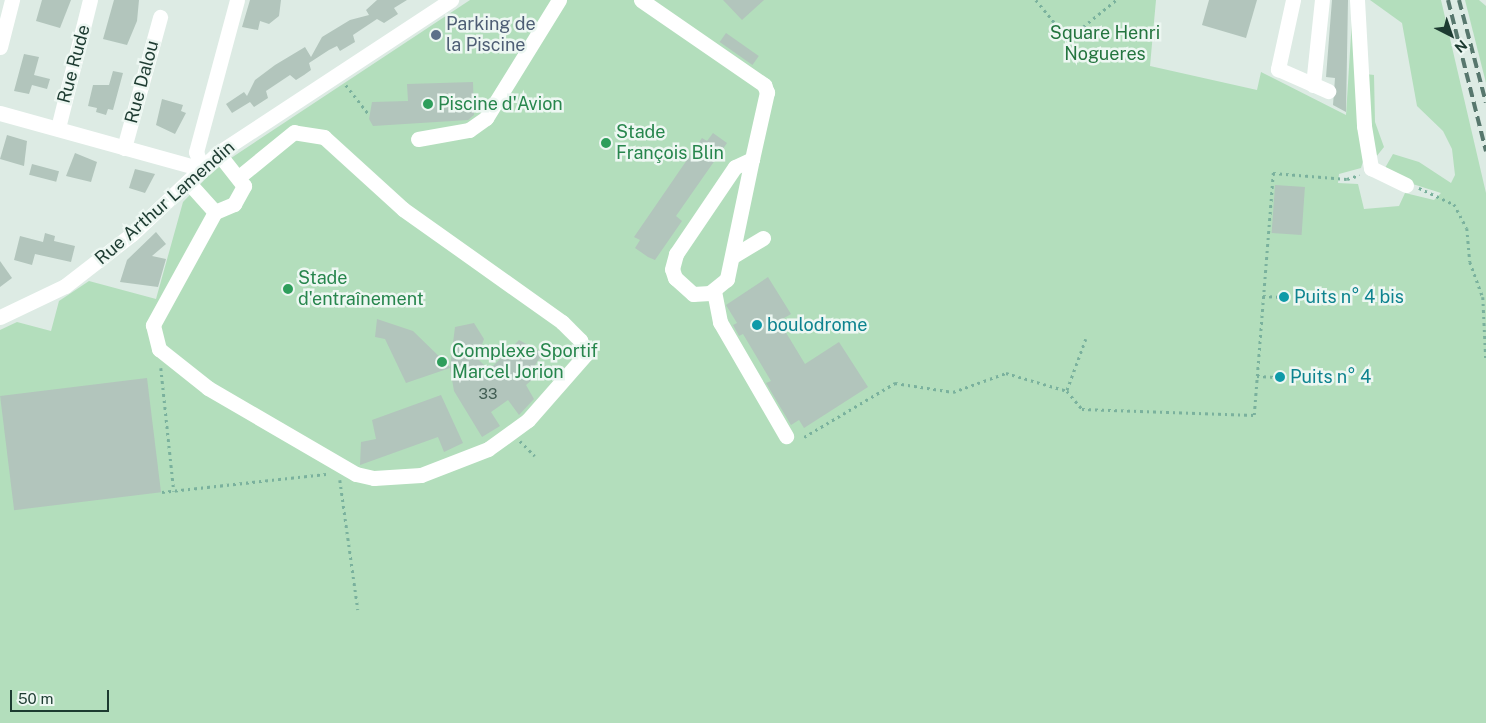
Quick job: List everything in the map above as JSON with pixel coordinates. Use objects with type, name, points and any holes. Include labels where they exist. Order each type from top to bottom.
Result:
[{"type":"street","points":[[0,47],[12,0]]},
{"type":"street","name":"Rue Rude","points":[[58,128],[90,0]]},
{"type":"street","points":[[202,169],[196,152],[237,0]]},
{"type":"street","name":"Rue Arthur Lamendin","points":[[0,317],[73,280],[188,182],[218,153],[451,0]]},
{"type":"street","points":[[418,139],[469,130],[482,121],[559,0]]},
{"type":"street","points":[[641,0],[764,85],[767,92],[727,279],[714,291],[701,295],[685,290],[675,278],[674,261],[735,167],[752,159]]},
{"type":"street","points":[[1293,0],[1278,69],[1328,91]]},
{"type":"street","points":[[1313,84],[1322,0]]},
{"type":"street","points":[[1357,0],[1364,126],[1371,168],[1406,185]]},
{"type":"street","name":"Rue Dalou","points":[[124,148],[160,17]]},
{"type":"street","points":[[0,113],[202,169]]},
{"type":"street","points":[[218,153],[240,176],[241,197],[224,210],[215,212],[153,325],[159,349],[208,388],[339,470],[374,478],[422,475],[466,460],[512,433],[586,354],[580,340],[562,322],[403,209],[324,138],[294,132],[240,176]]},
{"type":"street","points":[[188,182],[215,212]]},
{"type":"street","points":[[733,256],[763,238]]},
{"type":"street","points":[[714,291],[720,322],[786,436]]},
{"type":"path","points":[[1036,0],[1068,39],[1116,0]]},
{"type":"path","points":[[338,73],[369,114]]},
{"type":"path","points":[[804,437],[895,383],[953,392],[1006,373],[1067,391],[1082,409],[1254,415],[1273,173],[1347,179],[1371,168]]},
{"type":"path","points":[[1406,185],[1431,190],[1454,204],[1467,228],[1470,262],[1483,296],[1486,361]]},
{"type":"path","points":[[1263,296],[1281,297]]},
{"type":"path","points":[[1067,391],[1086,339]]},
{"type":"path","points":[[159,349],[174,491]]},
{"type":"path","points":[[1257,376],[1276,377]]},
{"type":"path","points":[[512,433],[535,456]]},
{"type":"path","points":[[162,492],[339,470],[358,610]]},
{"type":"green space","name":"Complexe Sportif Marcel Jorion","points":[[470,0],[1156,0],[1150,66],[1257,90],[1261,72],[1346,115],[1352,19],[1364,158],[1361,168],[1339,174],[1338,183],[1358,184],[1364,209],[1399,206],[1405,193],[1434,200],[1441,193],[1397,179],[1385,168],[1393,154],[1419,162],[1451,183],[1455,175],[1452,149],[1443,131],[1417,106],[1402,23],[1370,0],[1441,0],[1486,193],[1486,723],[0,723],[0,330],[17,322],[51,331],[59,301],[89,281],[156,299],[183,202],[216,168]]},
{"type":"green space","points":[[1465,0],[1479,0],[1486,6],[1486,83]]},
{"type":"green space","points":[[1366,74],[1374,75],[1375,122],[1384,147],[1376,157],[1366,115]]},
{"type":"building","points":[[42,0],[71,0],[60,28],[36,21]]},
{"type":"building","points":[[114,0],[139,0],[137,21],[127,45],[103,39]]},
{"type":"building","points":[[250,0],[281,0],[279,16],[269,24],[260,21],[258,30],[242,27]]},
{"type":"building","points":[[377,0],[407,0],[394,8],[398,14],[384,23],[377,19],[353,35],[355,42],[340,51],[337,46],[309,63],[311,70],[304,75],[296,80],[290,75],[266,91],[268,98],[254,107],[250,102],[232,113],[226,104],[244,92],[247,96],[255,80],[275,65],[305,47],[311,57],[322,37],[350,20],[369,15],[366,10]]},
{"type":"building","points":[[723,0],[764,0],[742,20]]},
{"type":"building","points":[[1209,0],[1257,0],[1246,38],[1202,25]]},
{"type":"building","points":[[1332,0],[1348,0],[1346,112],[1333,105],[1335,78],[1326,77]]},
{"type":"building","points":[[726,33],[759,56],[752,65],[720,42]]},
{"type":"building","points":[[24,54],[39,57],[34,75],[50,79],[47,89],[32,85],[29,94],[14,91]]},
{"type":"building","points":[[113,71],[123,73],[113,110],[108,109],[106,115],[96,112],[97,108],[88,106],[93,85],[109,85]]},
{"type":"building","points":[[473,82],[474,115],[468,120],[373,126],[369,119],[372,102],[408,101],[407,84]]},
{"type":"building","points":[[162,99],[183,105],[181,111],[186,113],[175,134],[156,125]]},
{"type":"building","points":[[713,133],[727,143],[676,216],[682,221],[655,260],[648,257],[635,248],[640,240],[634,237],[702,138],[707,141]]},
{"type":"building","points":[[7,135],[27,141],[24,166],[0,159]]},
{"type":"building","points":[[75,153],[97,162],[91,182],[66,176]]},
{"type":"building","points":[[32,164],[59,171],[56,182],[29,175]]},
{"type":"building","points":[[135,169],[155,174],[145,193],[129,188]]},
{"type":"building","points":[[1275,185],[1305,187],[1302,235],[1272,233]]},
{"type":"building","points":[[156,232],[166,244],[152,256],[166,259],[158,287],[120,282],[127,260]]},
{"type":"building","points":[[45,233],[55,236],[54,241],[75,246],[71,262],[35,254],[32,265],[14,260],[20,236],[43,242]]},
{"type":"building","points":[[0,261],[12,278],[0,287]]},
{"type":"building","points":[[768,277],[791,314],[779,321],[805,364],[839,342],[868,387],[804,428],[799,420],[791,425],[766,383],[771,381],[743,334],[739,336],[733,325],[737,323],[726,305]]},
{"type":"building","points":[[377,319],[413,331],[450,367],[455,327],[474,323],[484,339],[477,358],[489,370],[519,340],[543,353],[530,373],[534,378],[526,385],[534,399],[519,415],[508,400],[491,412],[500,426],[482,437],[454,391],[450,368],[406,383],[385,339],[375,337]]},
{"type":"building","points":[[147,378],[161,492],[14,510],[0,396]]},
{"type":"building","points":[[441,395],[463,443],[444,452],[438,437],[360,465],[361,442],[376,439],[372,420]]},
{"type":"railway","points":[[1448,0],[1486,151]]},
{"type":"railway","points":[[1459,0],[1486,103]]},
{"type":"place","name":"Parking de la Piscine","points":[[436,35]]},
{"type":"place","name":"Piscine d'Avion","points":[[428,104]]},
{"type":"place","name":"Stade François Blin","points":[[606,143]]},
{"type":"place","name":"Stade d'entraînement","points":[[288,289]]},
{"type":"place","name":"Puits n° 4 bis","points":[[1284,297]]},
{"type":"place","name":"boulodrome","points":[[757,325]]},
{"type":"place","name":"Complexe Sportif Marcel Jorion","points":[[442,362]]},
{"type":"place","name":"Puits n° 4","points":[[1280,377]]},
{"type":"park label","name":"Square Henri Nogueres","points":[[1105,44]]}]
